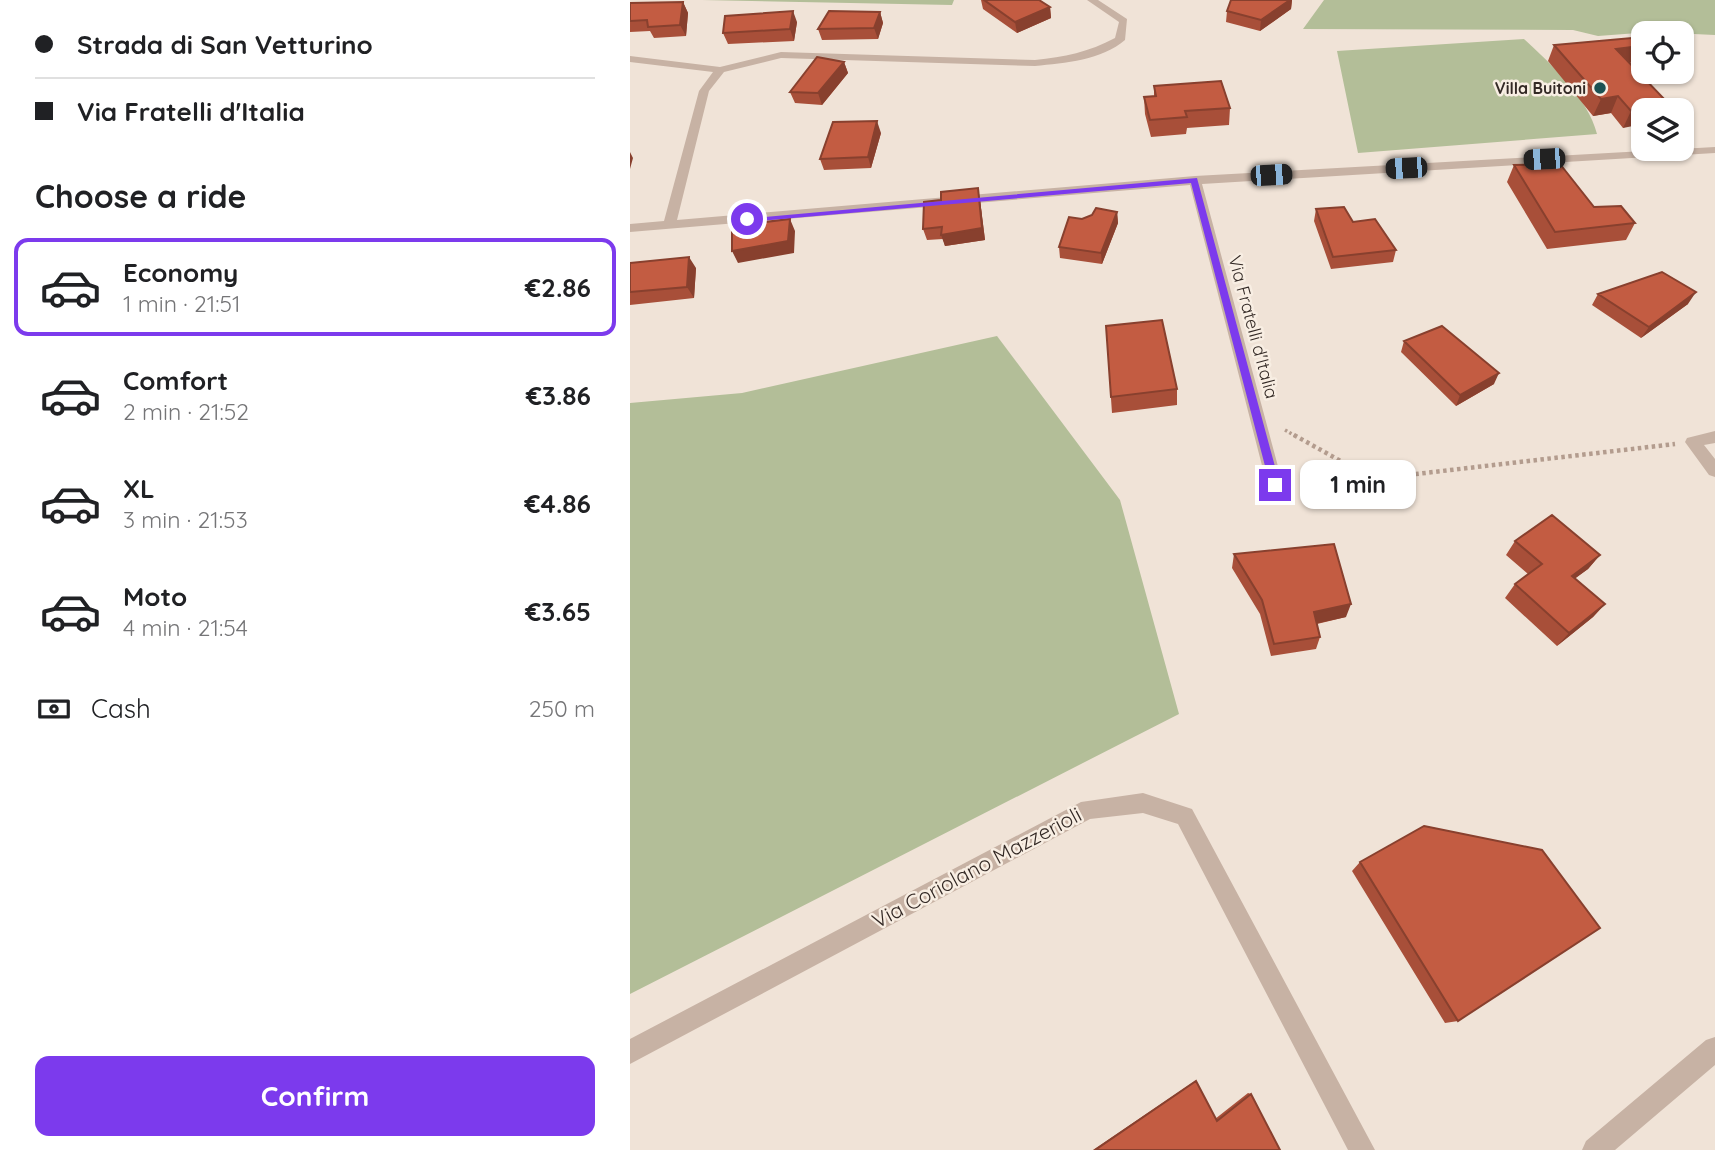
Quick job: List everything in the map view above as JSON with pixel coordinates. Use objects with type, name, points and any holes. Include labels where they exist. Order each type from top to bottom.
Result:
[{"type":"street","points":[[630,59],[720,70],[781,55],[1035,63],[1093,55],[1120,40],[1124,21],[1092,0]]},
{"type":"street","points":[[669,226],[704,91],[720,70]]},
{"type":"street","points":[[630,228],[1195,180],[1715,150]]},
{"type":"street","name":"Via Fratelli d'Italia","points":[[1195,180],[1275,485]]},
{"type":"street","points":[[1715,437],[1693,442],[1715,471]]},
{"type":"street","name":"Via Coriolano Mazzerioli","points":[[630,1052],[1088,809],[1143,803],[1185,816],[1362,1150]]},
{"type":"street","points":[[1595,1150],[1715,1049]]},
{"type":"path","points":[[1256,414],[1373,479],[1693,442]]},
{"type":"green space","points":[[702,0],[954,0],[952,5]]},
{"type":"green space","points":[[1324,0],[1715,0],[1715,35],[1694,34],[1694,21],[1631,21],[1631,34],[1598,36],[1573,30],[1303,29]]},
{"type":"green space","points":[[1524,39],[1577,95],[1586,107],[1597,134],[1358,153],[1337,51]]},
{"type":"green space","points":[[997,336],[1120,500],[1179,714],[630,994],[630,403],[742,393]]},
{"type":"building","points":[[984,0],[1039,0],[1050,7],[1015,22]]},
{"type":"building","points":[[1231,0],[1290,0],[1261,20],[1227,11]]},
{"type":"building","points":[[683,2],[680,25],[648,27],[647,20],[630,21],[630,3]]},
{"type":"building","points":[[793,11],[790,29],[723,33],[725,16]]},
{"type":"building","points":[[829,11],[880,12],[874,28],[818,29]]},
{"type":"building","points":[[1631,38],[1631,47],[1616,49],[1631,65],[1631,84],[1650,84],[1663,98],[1631,98],[1631,111],[1618,96],[1601,99],[1554,45]]},
{"type":"building","points":[[817,57],[844,62],[818,93],[790,92]]},
{"type":"building","points":[[1221,81],[1230,108],[1185,111],[1187,117],[1150,120],[1144,97],[1156,96],[1154,86]]},
{"type":"building","points":[[877,121],[868,157],[820,159],[833,122]]},
{"type":"building","points":[[1560,164],[1594,207],[1621,206],[1635,223],[1555,232],[1514,165]]},
{"type":"building","points":[[978,188],[982,228],[941,235],[942,227],[923,229],[924,202],[941,200],[941,192]]},
{"type":"building","points":[[1344,207],[1353,222],[1375,219],[1396,250],[1333,257],[1316,209]]},
{"type":"building","points":[[1096,208],[1117,212],[1101,253],[1059,247],[1069,217],[1082,219],[1092,215]]},
{"type":"building","points":[[790,219],[788,241],[732,251],[732,226]]},
{"type":"building","points":[[689,257],[687,287],[630,292],[630,263]]},
{"type":"building","points":[[1662,272],[1696,292],[1649,327],[1598,294]]},
{"type":"building","points":[[1162,320],[1177,389],[1111,397],[1106,326]]},
{"type":"building","points":[[1442,326],[1499,373],[1460,395],[1404,341]]},
{"type":"building","points":[[1552,515],[1600,555],[1572,576],[1605,604],[1569,633],[1515,584],[1542,564],[1515,541]]},
{"type":"building","points":[[1334,544],[1351,604],[1314,612],[1320,637],[1274,644],[1262,600],[1234,554]]},
{"type":"building","points":[[1424,826],[1542,850],[1600,928],[1458,1021],[1360,862]]},
{"type":"building","points":[[1196,1081],[1217,1121],[1251,1094],[1280,1150],[1095,1150]]},
{"type":"place","name":"Villa Buitoni","points":[[1600,88]]},
{"type":"route","points":[[747,219],[1195,180],[1275,485]]}]
